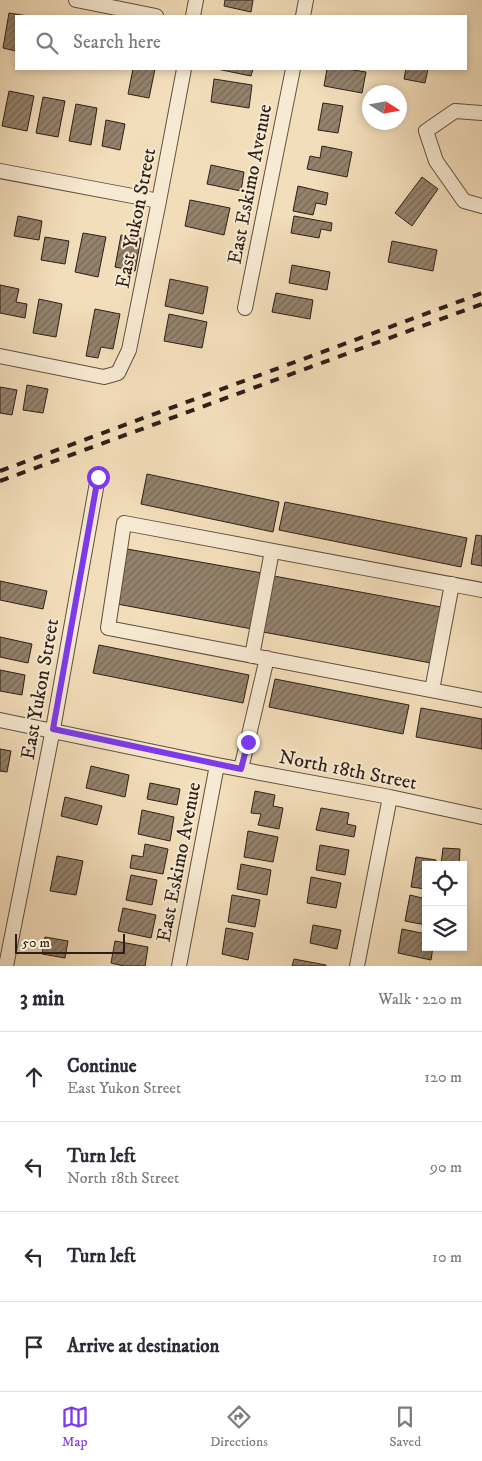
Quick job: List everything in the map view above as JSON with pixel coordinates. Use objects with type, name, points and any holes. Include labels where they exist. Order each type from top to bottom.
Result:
[{"type":"street","points":[[76,0],[151,15]]},
{"type":"street","points":[[193,15],[196,0]]},
{"type":"street","points":[[303,15],[306,0]]},
{"type":"street","name":"East Yukon Street","points":[[0,356],[104,377],[118,373],[128,350],[184,70]]},
{"type":"street","name":"East Eskimo Avenue","points":[[245,308],[292,70]]},
{"type":"street","points":[[482,113],[455,111],[426,131],[436,161],[464,201],[482,206]]},
{"type":"street","points":[[0,171],[159,200]]},
{"type":"street","name":"East Yukon Street","points":[[6,966],[53,729],[98,477]]},
{"type":"street","points":[[482,590],[124,523],[108,628],[482,700]]},
{"type":"street","points":[[252,656],[272,551]]},
{"type":"street","points":[[432,690],[452,584]]},
{"type":"street","points":[[241,769],[266,658]]},
{"type":"street","name":"North 18th Street","points":[[0,720],[53,729],[217,765],[482,817]]},
{"type":"street","name":"East Eskimo Avenue","points":[[179,966],[217,765]]},
{"type":"street","points":[[357,966],[390,798]]},
{"type":"building","points":[[225,0],[253,0],[251,12],[224,6]]},
{"type":"building","points":[[9,13],[22,15],[15,15],[15,51],[3,48]]},
{"type":"building","points":[[133,70],[155,70],[149,98],[128,94]]},
{"type":"building","points":[[222,70],[253,70],[251,76]]},
{"type":"building","points":[[327,70],[366,72],[362,93],[324,86]]},
{"type":"building","points":[[406,70],[428,70],[425,83],[404,79]]},
{"type":"building","points":[[214,79],[252,85],[249,108],[211,102]]},
{"type":"building","points":[[9,91],[34,96],[27,131],[2,126]]},
{"type":"building","points":[[43,97],[65,101],[58,137],[36,133]]},
{"type":"building","points":[[323,103],[343,106],[338,133],[318,130]]},
{"type":"building","points":[[76,104],[97,108],[91,145],[69,141]]},
{"type":"building","points":[[106,120],[125,124],[120,150],[102,146]]},
{"type":"building","points":[[322,146],[352,152],[347,177],[307,169],[310,156],[320,158]]},
{"type":"building","points":[[211,165],[244,172],[241,191],[207,184]]},
{"type":"building","points":[[422,177],[438,189],[412,226],[395,213]]},
{"type":"building","points":[[298,186],[328,193],[326,205],[316,203],[313,215],[293,211]]},
{"type":"building","points":[[190,200],[230,208],[224,235],[185,226]]},
{"type":"building","points":[[18,216],[42,221],[39,240],[14,236]]},
{"type":"building","points":[[294,216],[332,223],[331,231],[321,229],[319,238],[291,233]]},
{"type":"building","points":[[83,233],[106,237],[98,277],[75,272]]},
{"type":"building","points":[[121,235],[141,238],[135,271],[115,267]]},
{"type":"building","points":[[45,237],[69,241],[65,264],[41,260]]},
{"type":"building","points":[[392,241],[437,250],[433,271],[388,262]]},
{"type":"building","points":[[292,265],[330,272],[327,290],[289,283]]},
{"type":"building","points":[[170,279],[208,287],[203,314],[165,306]]},
{"type":"building","points":[[0,285],[19,289],[16,302],[27,304],[25,318],[0,313]]},
{"type":"building","points":[[276,293],[313,300],[310,319],[272,312]]},
{"type":"building","points":[[39,299],[62,304],[56,337],[33,333]]},
{"type":"building","points":[[95,309],[120,314],[113,349],[101,347],[98,358],[86,356]]},
{"type":"building","points":[[169,314],[207,322],[202,348],[164,341]]},
{"type":"building","points":[[27,385],[48,389],[43,413],[23,410]]},
{"type":"building","points":[[0,387],[17,390],[12,415],[0,413]]},
{"type":"building","points":[[147,474],[279,502],[273,532],[141,504]]},
{"type":"building","points":[[285,502],[467,538],[461,567],[279,530]]},
{"type":"building","points":[[476,535],[482,536],[482,566],[471,564]]},
{"type":"building","points":[[127,549],[262,573],[252,629],[117,604]]},
{"type":"building","points":[[274,576],[441,607],[431,663],[263,632]]},
{"type":"building","points":[[0,581],[47,591],[43,609],[0,600]]},
{"type":"building","points":[[0,637],[32,644],[28,663],[0,657]]},
{"type":"building","points":[[99,645],[249,675],[243,703],[93,673]]},
{"type":"building","points":[[0,670],[25,675],[22,695],[0,691]]},
{"type":"building","points":[[275,679],[409,705],[403,734],[269,707]]},
{"type":"building","points":[[421,708],[482,719],[482,749],[416,737]]},
{"type":"building","points":[[0,749],[11,751],[7,772],[0,771]]},
{"type":"building","points":[[91,766],[129,775],[125,797],[86,788]]},
{"type":"building","points":[[150,783],[180,789],[177,805],[147,799]]},
{"type":"building","points":[[255,791],[275,795],[273,806],[283,808],[279,829],[258,825],[261,814],[251,813]]},
{"type":"building","points":[[65,797],[102,806],[97,825],[61,816]]},
{"type":"building","points":[[321,808],[349,813],[347,824],[356,826],[354,837],[316,830]]},
{"type":"building","points":[[142,810],[174,817],[170,841],[138,834]]},
{"type":"building","points":[[248,831],[278,837],[273,862],[244,857]]},
{"type":"building","points":[[145,844],[168,849],[163,874],[130,868],[132,855],[143,857]]},
{"type":"building","points":[[320,845],[349,850],[345,875],[316,870]]},
{"type":"building","points":[[443,848],[460,849],[459,861],[441,861]]},
{"type":"building","points":[[57,856],[83,861],[76,895],[50,891]]},
{"type":"building","points":[[416,857],[436,860],[422,861],[422,888],[411,887]]},
{"type":"building","points":[[241,864],[271,870],[267,895],[237,889]]},
{"type":"building","points":[[131,875],[157,880],[152,905],[126,900]]},
{"type":"building","points":[[311,877],[341,883],[336,908],[307,903]]},
{"type":"building","points":[[232,895],[260,900],[255,927],[228,922]]},
{"type":"building","points":[[410,895],[422,898],[422,924],[405,921]]},
{"type":"building","points":[[123,908],[156,915],[151,938],[118,931]]},
{"type":"building","points":[[313,925],[341,930],[337,949],[310,943]]},
{"type":"building","points":[[226,928],[253,933],[248,960],[222,954]]},
{"type":"building","points":[[402,929],[422,933],[422,951],[432,951],[431,960],[398,953]]},
{"type":"building","points":[[45,937],[68,941],[65,958],[42,954]]},
{"type":"building","points":[[115,941],[148,947],[145,966],[124,966],[111,963]]},
{"type":"building","points":[[294,959],[326,965],[326,966],[292,966]]},
{"type":"railway","points":[[0,471],[482,293]]},
{"type":"railway","points":[[0,481],[482,304]]},
{"type":"route","points":[[98,477],[53,729],[241,769],[248,742]]}]
